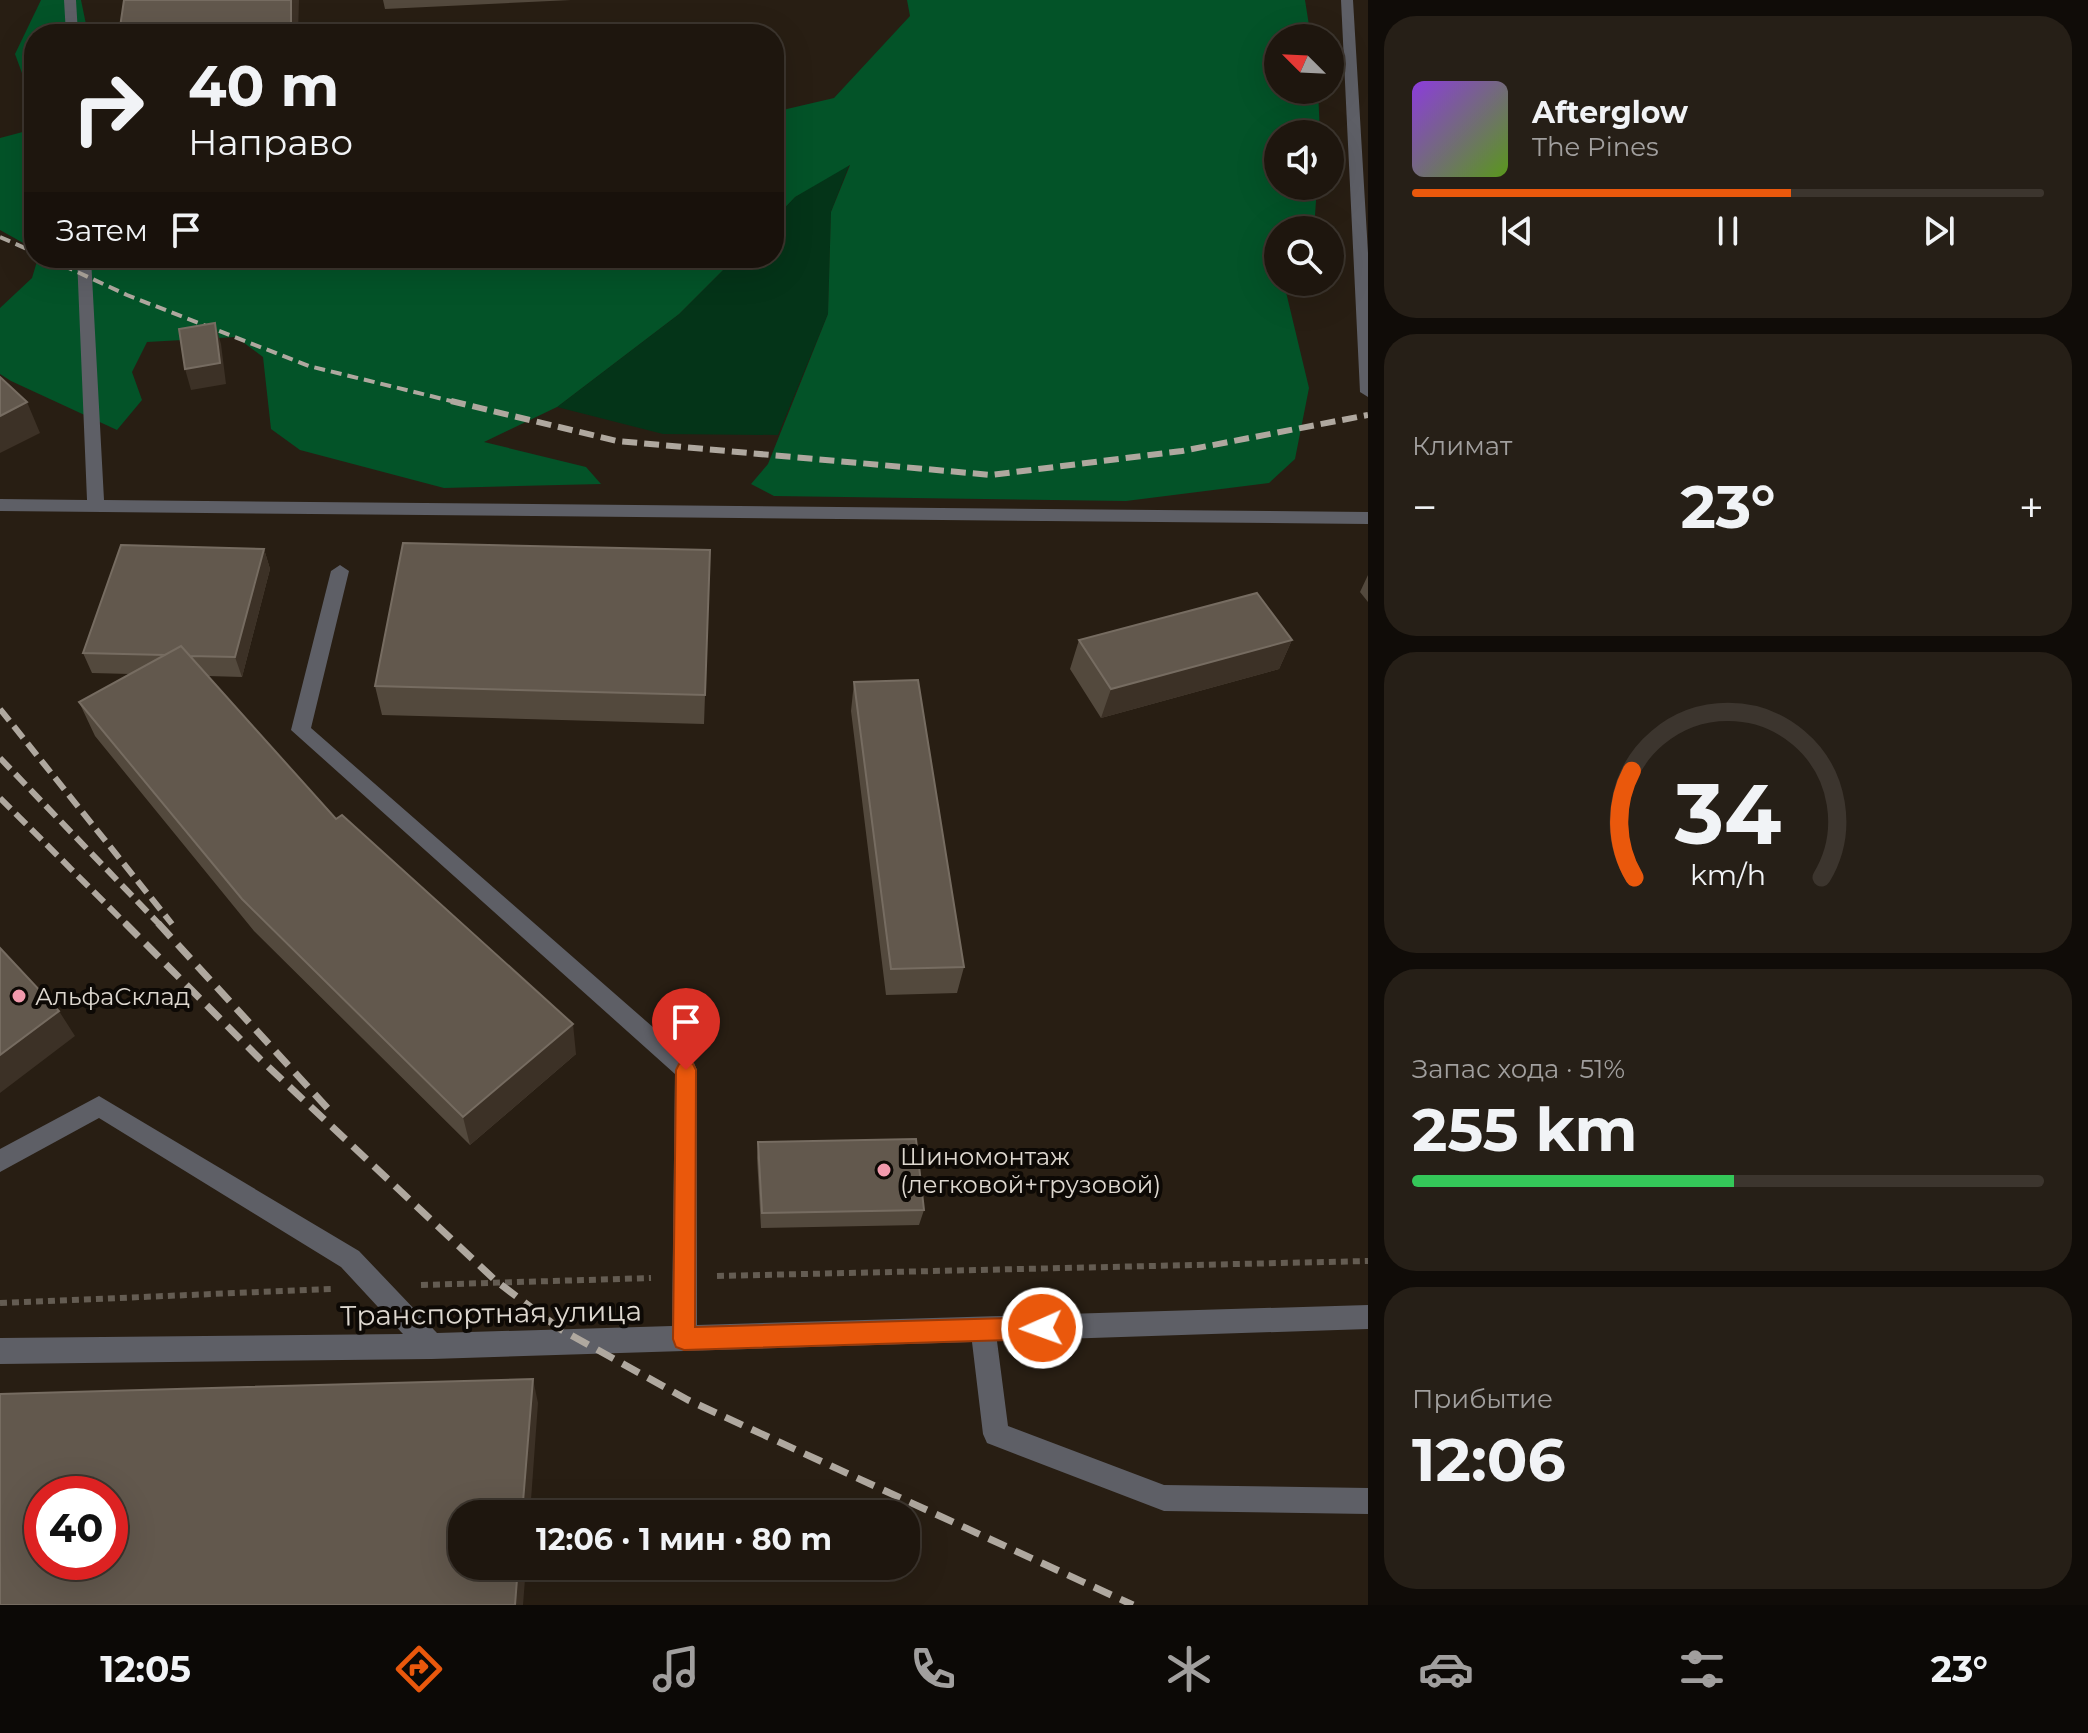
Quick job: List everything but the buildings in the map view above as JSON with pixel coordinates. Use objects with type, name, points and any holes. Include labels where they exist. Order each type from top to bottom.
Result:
[{"type":"street","points":[[70,0],[71,24]]},
{"type":"street","points":[[1347,0],[1368,392]]},
{"type":"street","points":[[84,268],[96,506]]},
{"type":"street","points":[[0,505],[1368,518]]},
{"type":"street","points":[[340,571],[301,730],[686,1070],[684,1339]]},
{"type":"street","points":[[0,1161],[99,1106],[350,1259],[432,1346]]},
{"type":"street","name":"Транспортная улица","points":[[0,1351],[432,1346],[1368,1317]]},
{"type":"street","points":[[983,1330],[996,1434],[1164,1498],[1368,1501]]},
{"type":"path","points":[[0,1303],[684,1277],[1368,1261]]},
{"type":"green space","points":[[41,0],[81,0],[86,24],[29,24]]},
{"type":"green space","points":[[907,0],[1305,0],[1309,24],[1264,24],[1264,104],[1319,104],[1319,120],[1264,120],[1264,200],[1316,200],[1315,216],[1264,216],[1264,296],[1287,296],[1309,388],[1295,459],[1269,483],[1126,501],[774,496],[751,484],[768,464],[828,314],[831,212],[850,165],[795,197],[784,209],[784,110],[834,98],[910,16]]},
{"type":"green space","points":[[24,35],[24,79],[15,54]]},
{"type":"green space","points":[[24,132],[24,243],[0,230],[0,138]]},
{"type":"green space","points":[[850,163],[831,212],[828,314],[778,435],[663,434],[557,407],[679,314],[725,268],[784,268],[784,209],[795,197]]},
{"type":"green space","points":[[35,268],[725,268],[679,314],[557,407],[484,442],[586,467],[601,484],[444,488],[300,450],[271,429],[263,357],[236,337],[147,342],[132,372],[142,400],[117,430],[11,381],[0,374],[0,308],[32,278]]},
{"type":"railway","points":[[0,237],[24,248]]},
{"type":"railway","points":[[69,268],[127,295],[309,366],[459,403]]},
{"type":"railway","points":[[451,401],[617,441],[991,475],[1182,451],[1368,415]]},
{"type":"railway","points":[[0,709],[172,924]]},
{"type":"railway","points":[[0,758],[160,925]]},
{"type":"railway","points":[[0,798],[125,923]]},
{"type":"railway","points":[[125,923],[260,1059],[496,1281],[560,1329],[688,1400],[1133,1605]]},
{"type":"railway","points":[[158,923],[331,1112]]},
{"type":"place","name":"АльфаСклад","points":[[19,996]]},
{"type":"place","name":"Шиномонтаж (легковой+грузовой)","points":[[884,1170]]},
{"type":"route","points":[[686,1070],[684,1339],[1042,1328]]}]
